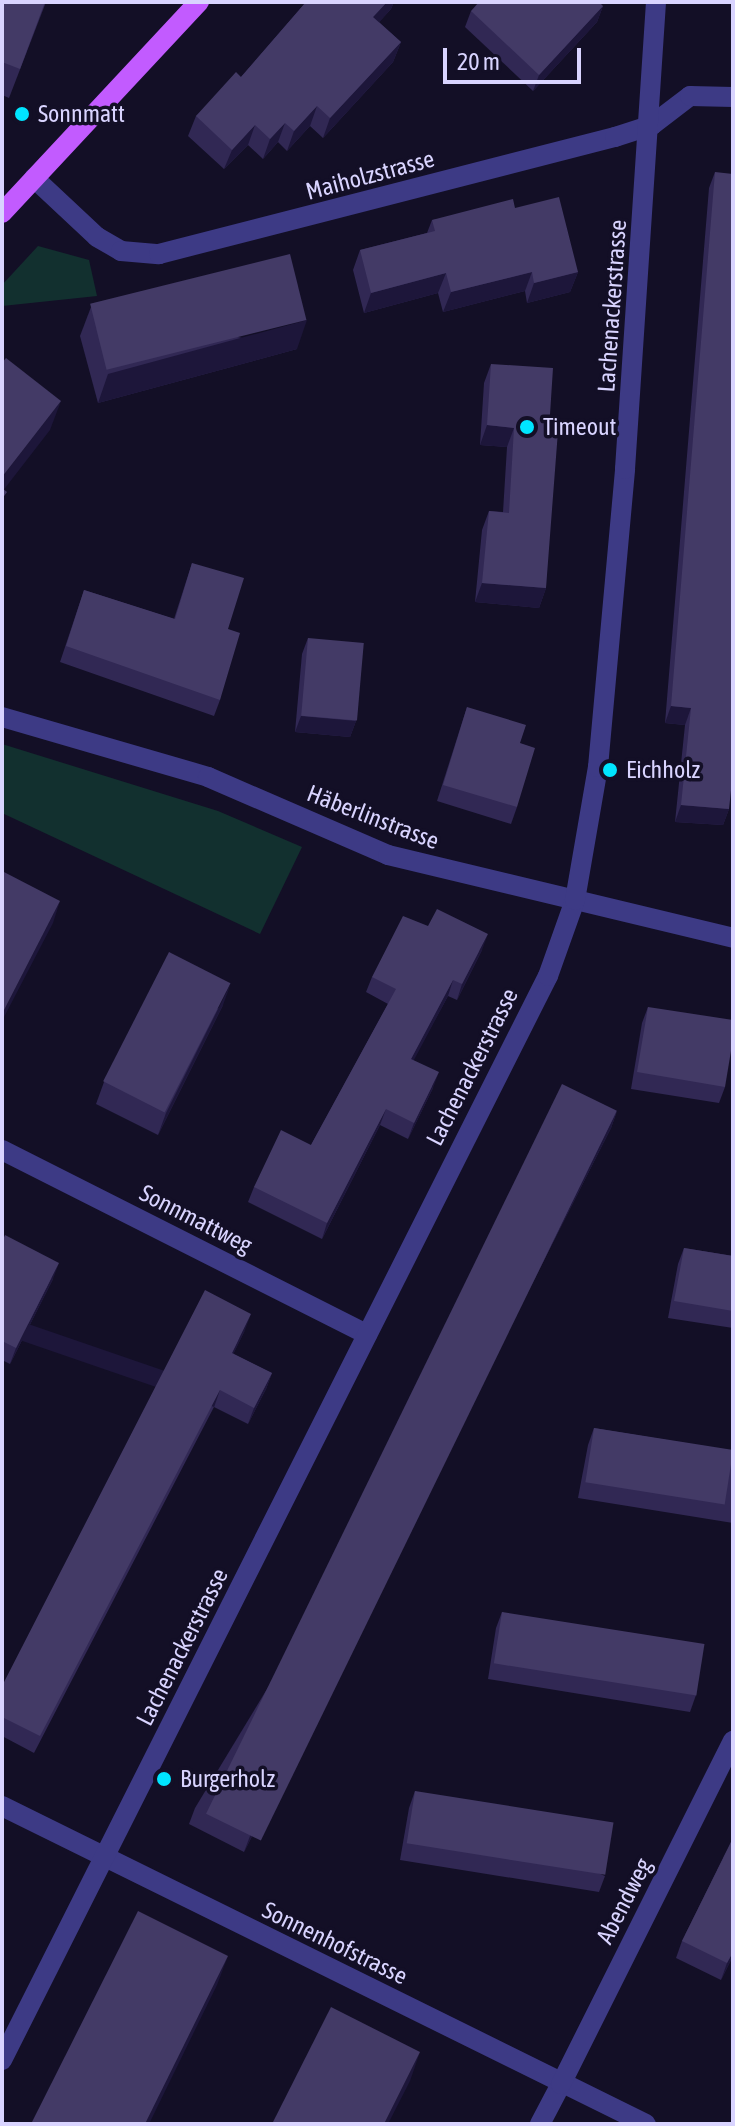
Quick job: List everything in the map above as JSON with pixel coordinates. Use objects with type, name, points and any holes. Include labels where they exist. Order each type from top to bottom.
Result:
[{"type":"main road","points":[[2,213],[199,2]]},
{"type":"street","name":"Lachenackerstrasse","points":[[2,2060],[548,976],[575,900],[598,767],[652,125],[656,2]]},
{"type":"street","name":"Maiholzstrasse","points":[[34,178],[97,237],[121,251],[159,254],[652,125],[690,96],[733,97]]},
{"type":"street","name":"Häberlinstrasse","points":[[2,717],[208,777],[388,855],[733,938]]},
{"type":"street","name":"Sonnmattweg","points":[[2,1150],[367,1334]]},
{"type":"street","name":"Abendweg","points":[[540,2124],[733,1741]]},
{"type":"street","name":"Sonnenhofstrasse","points":[[2,1806],[646,2124]]},
{"type":"green space","points":[[38,246],[89,260],[97,296],[2,306],[2,285]]},
{"type":"green space","points":[[2,744],[218,811],[302,847],[260,934],[2,813]]},
{"type":"building","points":[[2,2],[45,2],[20,69],[2,62]]},
{"type":"building","points":[[306,2],[387,2],[373,17],[401,42],[330,118],[317,106],[294,131],[285,123],[270,139],[255,125],[232,150],[196,116],[236,72],[241,77]]},
{"type":"building","points":[[479,2],[599,2],[603,6],[539,75],[471,11]]},
{"type":"building","points":[[715,172],[733,174],[733,772],[729,809],[681,805],[691,708],[671,706]]},
{"type":"building","points":[[559,197],[578,272],[534,283],[532,272],[451,292],[446,273],[371,293],[360,250],[435,231],[432,220],[513,199],[515,208]]},
{"type":"building","points":[[290,254],[306,320],[107,370],[90,304]]},
{"type":"building","points":[[6,358],[61,401],[2,477],[2,363]]},
{"type":"building","points":[[491,364],[553,368],[549,430],[558,431],[546,588],[482,583],[489,511],[509,513],[514,428],[487,425]]},
{"type":"building","points":[[192,563],[244,578],[228,629],[240,633],[220,700],[66,646],[84,590],[175,619]]},
{"type":"building","points":[[308,638],[364,643],[357,721],[301,716]]},
{"type":"building","points":[[467,707],[526,725],[520,743],[535,748],[517,807],[443,785]]},
{"type":"building","points":[[2,871],[60,901],[2,1014]]},
{"type":"building","points":[[437,909],[488,934],[462,984],[453,980],[411,1059],[439,1072],[414,1123],[386,1109],[327,1223],[254,1187],[281,1130],[311,1145],[396,989],[372,977],[403,916],[428,926]]},
{"type":"building","points":[[169,952],[230,983],[165,1113],[103,1081]]},
{"type":"building","points":[[648,1007],[733,1020],[725,1087],[637,1072]]},
{"type":"building","points":[[562,1084],[617,1111],[261,1841],[206,1814]]},
{"type":"building","points":[[5,1235],[59,1263],[16,1348],[2,1341],[2,1242]]},
{"type":"building","points":[[684,1248],[733,1256],[733,1311],[674,1301]]},
{"type":"building","points":[[205,1290],[251,1314],[232,1353],[272,1373],[254,1408],[220,1390],[40,1736],[2,1717],[2,1686]]},
{"type":"building","points":[[594,1428],[733,1450],[725,1504],[585,1482]]},
{"type":"building","points":[[502,1612],[704,1644],[696,1695],[494,1663]]},
{"type":"building","points":[[415,1791],[614,1822],[605,1875],[407,1843]]},
{"type":"building","points":[[733,1838],[733,1952],[727,1963],[682,1941]]},
{"type":"building","points":[[138,1911],[228,1956],[145,2124],[31,2124]]},
{"type":"building","points":[[331,2007],[420,2052],[384,2124],[272,2124]]},
{"type":"place","name":"Sonnmatt","points":[[22,114]]},
{"type":"place","name":"Timeout","points":[[527,427]]},
{"type":"place","name":"Eichholz","points":[[610,770]]},
{"type":"place","name":"Burgerholz","points":[[164,1779]]}]
